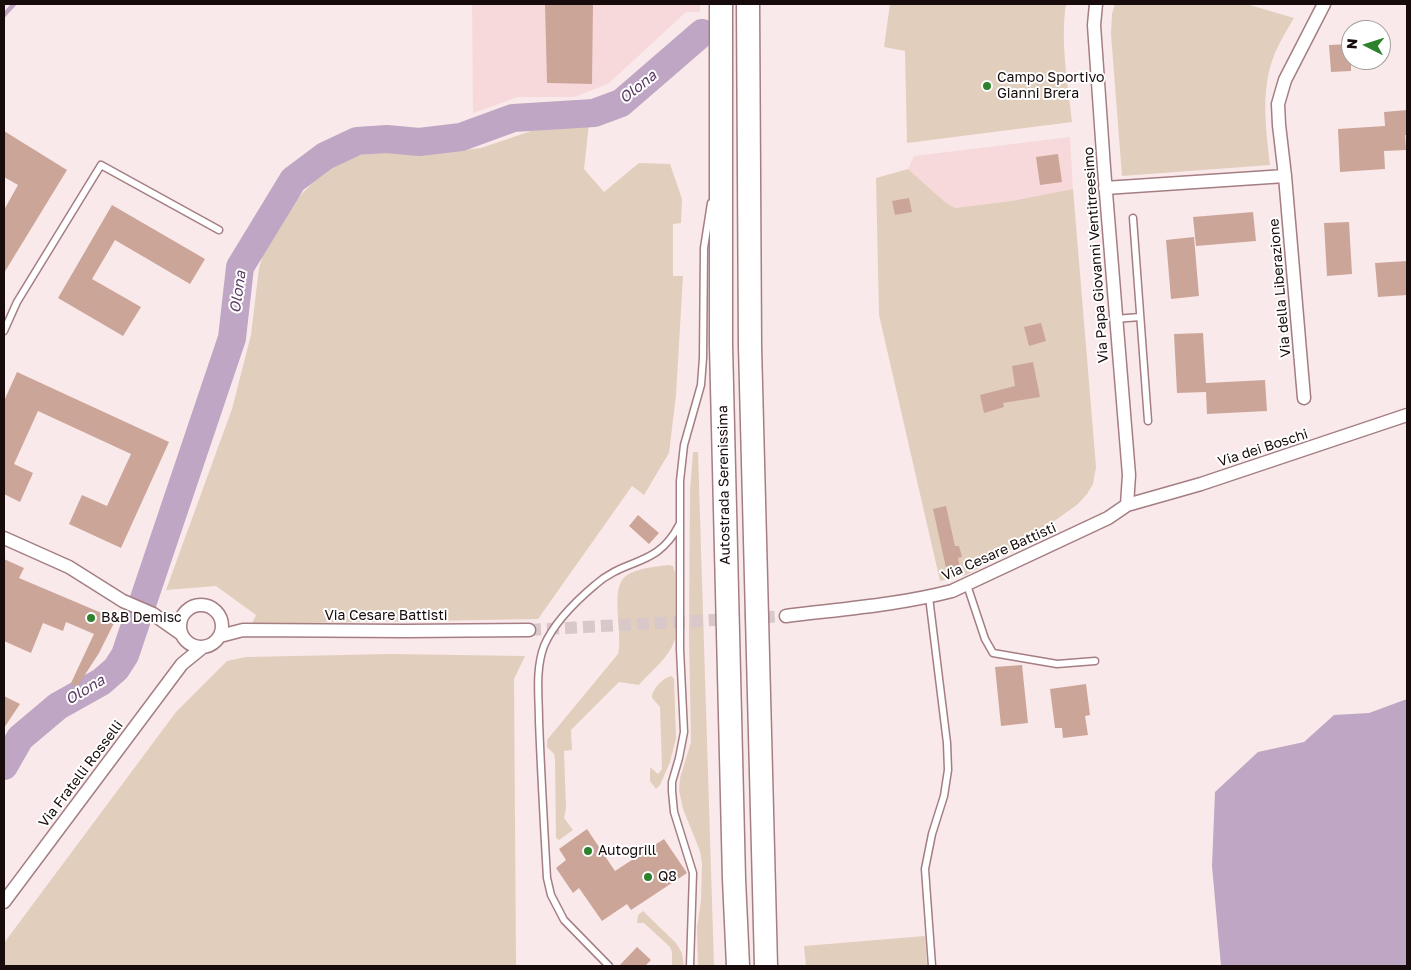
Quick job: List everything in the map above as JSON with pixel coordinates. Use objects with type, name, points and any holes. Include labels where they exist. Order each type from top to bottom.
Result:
[{"type":"highway","name":"Autostrada Serenissima","points":[[721,4],[721,345],[734,879],[738,966]]},
{"type":"highway","name":"Autostrada Serenissima","points":[[748,4],[750,356],[766,966]]},
{"type":"street","name":"Via Papa Giovanni Ventitreesimo","points":[[1096,4],[1094,25],[1105,188],[1129,475],[1127,504]]},
{"type":"street","name":"Via della Liberazione","points":[[1304,398],[1279,125],[1279,97],[1291,66],[1324,4]]},
{"type":"street","points":[[1105,188],[1285,176]]},
{"type":"street","name":"Via dei Boschi","points":[[1127,504],[1201,484],[1407,415]]},
{"type":"street","name":"Via Cesare Battisti","points":[[786,616],[874,606],[929,597],[967,585],[1108,518],[1127,504]]},
{"type":"street","points":[[4,538],[69,567],[123,601],[153,614],[182,636],[192,645],[203,647],[214,643],[220,636],[222,620],[214,609],[201,604],[188,608],[183,613],[180,620],[182,636],[182,664]]},
{"type":"street","points":[[153,614],[183,613]]},
{"type":"street","name":"Via Cesare Battisti","points":[[222,620],[243,630]]},
{"type":"street","name":"Via Cesare Battisti","points":[[220,636],[243,630],[404,632],[529,630]]},
{"type":"street","name":"Via Fratelli Rosselli","points":[[4,902],[182,664],[203,647]]},
{"type":"lane","points":[[714,181],[720,142]]},
{"type":"lane","points":[[4,330],[17,302],[101,165],[218,230]]},
{"type":"lane","points":[[690,966],[692,873],[674,812],[672,791],[672,782],[681,752],[684,732],[680,649],[680,481],[684,446],[701,385],[704,358],[704,248],[711,200]]},
{"type":"lane","points":[[1133,218],[1148,421]]},
{"type":"lane","points":[[1115,319],[1140,318]]},
{"type":"lane","points":[[609,966],[564,920],[551,895],[547,878],[540,740],[539,667],[545,644],[564,616],[605,576],[625,566],[644,560],[664,547],[672,538],[679,523]]},
{"type":"lane","points":[[967,585],[984,639],[993,653],[1057,664],[1095,661]]},
{"type":"lane","points":[[929,597],[947,743],[948,770],[944,796],[932,834],[925,869],[932,966]]},
{"type":"shaded area","points":[[472,4],[700,4],[700,12],[686,12],[608,84],[574,97],[518,97],[473,113]]},
{"type":"shaded area","name":"Campo Sportivo Gianni Brera","points":[[890,4],[1066,4],[1064,48],[1072,122],[907,143],[905,51],[884,47]]},
{"type":"shaded area","points":[[1115,4],[1246,4],[1294,18],[1275,53],[1267,80],[1265,108],[1270,165],[1122,176],[1111,34],[1112,14]]},
{"type":"shaded area","points":[[589,124],[584,169],[604,192],[639,163],[670,164],[682,199],[681,223],[673,224],[673,276],[683,276],[676,395],[669,453],[644,495],[632,486],[538,619],[252,624],[256,615],[216,586],[166,590],[232,409],[251,335],[259,268],[266,244],[295,201],[321,174],[351,156],[390,152],[435,153],[481,148],[531,131]]},
{"type":"shaded area","points":[[1070,137],[1073,189],[1011,201],[955,208],[946,203],[908,169],[914,156]]},
{"type":"shaded area","points":[[908,169],[946,203],[955,208],[1011,201],[1073,189],[1096,467],[1093,484],[1078,504],[1028,540],[966,575],[940,581],[879,315],[876,178]]},
{"type":"shaded area","points":[[693,452],[698,452],[714,966],[698,966],[697,927],[701,900],[702,864],[700,851],[683,809],[679,790],[680,778],[691,742],[689,636],[690,490]]},
{"type":"shaded area","points":[[669,565],[673,566],[675,573],[675,639],[673,646],[665,658],[639,685],[619,682],[571,730],[572,750],[564,751],[566,808],[564,818],[573,830],[559,840],[556,838],[555,758],[554,754],[547,747],[547,740],[618,654],[618,600],[622,581],[628,575],[637,571]]},
{"type":"shaded area","points":[[391,654],[525,656],[514,679],[516,964],[518,966],[4,966],[4,943],[176,712],[227,661],[246,657]]},
{"type":"shaded area","points":[[671,676],[674,679],[676,738],[670,762],[660,785],[656,789],[650,781],[650,767],[658,774],[662,769],[660,707],[652,698],[652,695],[658,684]]},
{"type":"shaded area","points":[[1407,699],[1407,966],[1221,966],[1212,866],[1215,792],[1258,752],[1304,742],[1334,715],[1369,713]]},
{"type":"shaded area","points":[[643,911],[676,943],[682,953],[684,966],[672,966],[670,947],[644,923],[637,923],[638,915]]},
{"type":"shaded area","points":[[925,936],[927,966],[806,966],[804,946]]},
{"type":"building","points":[[545,4],[593,4],[592,84],[547,83]]},
{"type":"building","points":[[1341,44],[1341,70],[1351,71],[1331,72],[1329,45]]},
{"type":"building","points":[[1407,110],[1406,150],[1384,151],[1385,169],[1340,172],[1338,129],[1385,126],[1384,112]]},
{"type":"building","points":[[4,131],[67,170],[4,273],[4,210],[18,185],[4,177]]},
{"type":"building","points":[[1058,154],[1062,182],[1040,185],[1036,157]]},
{"type":"building","points":[[909,198],[912,212],[895,215],[892,201]]},
{"type":"building","points":[[112,205],[205,259],[190,284],[115,240],[92,279],[141,307],[123,336],[58,298]]},
{"type":"building","points":[[1253,212],[1256,241],[1196,246],[1193,217]]},
{"type":"building","points":[[1349,222],[1352,274],[1327,276],[1324,223]]},
{"type":"building","points":[[1194,237],[1199,296],[1171,299],[1166,240]]},
{"type":"building","points":[[1407,261],[1407,295],[1378,297],[1375,263]]},
{"type":"building","points":[[1041,323],[1046,341],[1029,346],[1024,327]]},
{"type":"building","points":[[1203,333],[1206,383],[1265,380],[1267,411],[1207,414],[1206,392],[1177,393],[1174,334]]},
{"type":"building","points":[[1033,362],[1040,397],[1003,403],[1004,407],[984,413],[980,395],[1015,386],[1012,366]]},
{"type":"building","points":[[17,372],[169,442],[121,548],[69,524],[82,495],[107,506],[131,454],[38,411],[14,464],[33,473],[20,502],[4,494],[4,401]]},
{"type":"building","points":[[946,506],[955,546],[959,546],[962,557],[958,558],[961,574],[948,577],[933,509]]},
{"type":"building","points":[[638,515],[659,533],[649,544],[629,526]]},
{"type":"building","points":[[4,559],[24,568],[19,578],[104,614],[105,612],[117,617],[99,653],[77,687],[71,683],[94,634],[66,622],[63,631],[43,623],[31,653],[4,641]]},
{"type":"building","points":[[1022,665],[1028,723],[1001,726],[995,667]]},
{"type":"building","points":[[1086,684],[1090,715],[1085,716],[1088,735],[1063,738],[1062,728],[1055,728],[1050,689]]},
{"type":"building","points":[[4,696],[20,704],[4,728]]},
{"type":"building","points":[[587,829],[615,871],[664,839],[687,873],[631,910],[627,904],[602,921],[579,888],[573,893],[556,868],[566,860],[559,849]]},
{"type":"building","points":[[637,947],[651,960],[645,966],[619,966]]},
{"type":"waterway","points":[[4,15],[14,4]]},
{"type":"waterway","name":"Olona","points":[[4,766],[20,738],[58,706],[101,682],[116,669],[125,655],[232,338],[240,267],[293,180],[325,156],[357,141],[387,139],[419,142],[461,137],[513,118],[594,113],[621,103],[702,33]]},
{"type":"tunnel","points":[[529,630],[786,616]]},
{"type":"place","name":"Campo Sportivo Gianni Brera","points":[[987,86]]},
{"type":"place","name":"B&B Demisc","points":[[91,618]]},
{"type":"place","name":"Autogrill","points":[[588,851]]},
{"type":"place","name":"Q8","points":[[648,877]]}]
